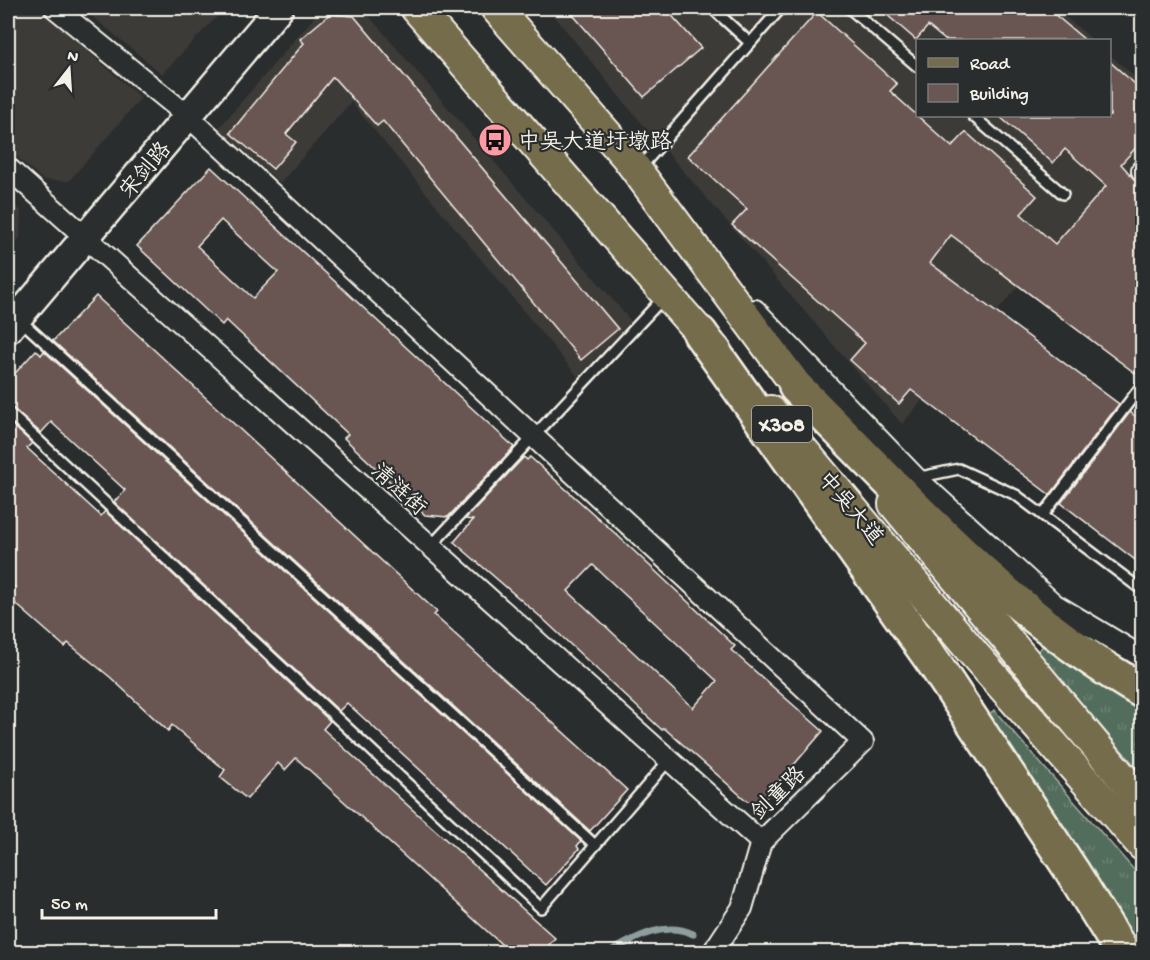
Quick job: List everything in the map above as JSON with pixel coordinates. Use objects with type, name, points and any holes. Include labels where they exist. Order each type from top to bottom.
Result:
[{"type":"highway","points":[[699,333],[936,666],[1072,871],[1122,952]]},
{"type":"highway","points":[[796,387],[1004,589],[1060,637],[1143,691]]},
{"type":"main road","name":"宋剑路","points":[[13,323],[279,8]]},
{"type":"main road","name":"中吴大道","points":[[416,8],[804,450],[973,653],[1143,845]]},
{"type":"main road","name":"中吴大道","points":[[496,8],[637,171],[796,387],[1143,801]]},
{"type":"street","points":[[55,8],[188,116],[534,437]]},
{"type":"street","name":"清涟街","points":[[8,168],[761,842]]},
{"type":"street","points":[[692,245],[916,478],[1054,604],[1143,657]]},
{"type":"street","name":"剑童路","points":[[534,437],[863,742],[761,842],[742,908],[712,952]]},
{"type":"lane","points":[[712,8],[750,43]]},
{"type":"lane","points":[[637,171],[781,8]]},
{"type":"lane","points":[[849,8],[916,65]]},
{"type":"lane","points":[[974,117],[1063,194]]},
{"type":"lane","points":[[430,547],[666,294]]},
{"type":"lane","points":[[13,323],[596,845]]},
{"type":"lane","points":[[1043,515],[1143,385]]},
{"type":"lane","points":[[8,412],[542,908],[669,760]]},
{"type":"lane","points":[[916,478],[959,469],[1016,495],[1143,590]]},
{"type":"shaded area","points":[[8,8],[38,8],[141,98],[69,181],[43,180],[8,149]]},
{"type":"shaded area","points":[[82,8],[225,8],[162,74]]},
{"type":"shaded area","points":[[322,8],[363,9],[631,321],[578,377],[351,102],[280,183],[219,128]]},
{"type":"shaded area","points":[[548,8],[1055,8],[1092,39],[916,39],[916,117],[1111,117],[1111,56],[1142,83],[1142,153],[1117,184],[1142,309],[1057,240],[902,424],[627,106]]},
{"type":"shaded area","points":[[8,199],[21,211],[20,237],[8,252]]},
{"type":"green space","points":[[1046,643],[1142,711],[1142,774],[1037,652]]},
{"type":"green space","points":[[994,710],[1142,879],[1142,952],[1137,952],[986,717]]},
{"type":"building","points":[[567,8],[665,8],[701,48],[644,97]]},
{"type":"building","points":[[879,8],[1047,8],[1084,39],[944,39],[928,26],[916,40]]},
{"type":"building","points":[[817,12],[897,84],[890,91],[916,117],[952,147],[966,132],[1037,196],[1021,214],[1055,244],[1106,186],[1065,149],[1053,163],[1000,117],[1111,117],[1111,63],[1143,91],[1143,140],[1121,164],[1136,181],[1143,183],[1143,364],[1135,373],[951,235],[930,263],[1119,404],[1050,495],[911,390],[899,404],[850,360],[865,343],[732,225],[747,209],[688,156]]},
{"type":"building","points":[[330,14],[354,16],[618,329],[581,360],[383,121],[377,126],[333,77],[286,134],[296,142],[273,169],[230,133],[304,43],[300,39]]},
{"type":"building","points":[[211,167],[514,447],[448,517],[425,515],[344,438],[348,434],[226,320],[222,325],[137,246]],"holes":[[[221,220],[278,272],[253,298],[197,246]]]},
{"type":"building","points":[[96,296],[437,612],[434,615],[627,790],[590,831],[53,341]]},
{"type":"building","points":[[36,350],[41,355],[44,351],[581,841],[577,846],[579,849],[546,885],[347,703],[339,711],[114,502],[125,490],[51,422],[41,433],[8,405],[8,381]]},
{"type":"building","points":[[1130,412],[1143,422],[1143,566],[1061,503]]},
{"type":"building","points":[[8,421],[32,443],[27,448],[101,516],[105,511],[330,721],[323,729],[555,938],[543,952],[510,952],[296,758],[285,770],[278,763],[247,799],[220,777],[225,770],[172,725],[168,731],[110,677],[68,643],[65,647],[8,597],[16,588],[8,581]]},
{"type":"building","points":[[524,457],[527,460],[530,457],[735,646],[731,650],[823,731],[761,803],[747,801],[664,728],[662,730],[543,619],[454,542],[473,520],[465,519]],"holes":[[[593,565],[717,681],[693,708],[568,591]]]},
{"type":"waterway","points":[[610,952],[650,932],[671,929],[693,934]]},
{"type":"place","name":"中吴大道圩墩路","points":[[495,140]]}]
